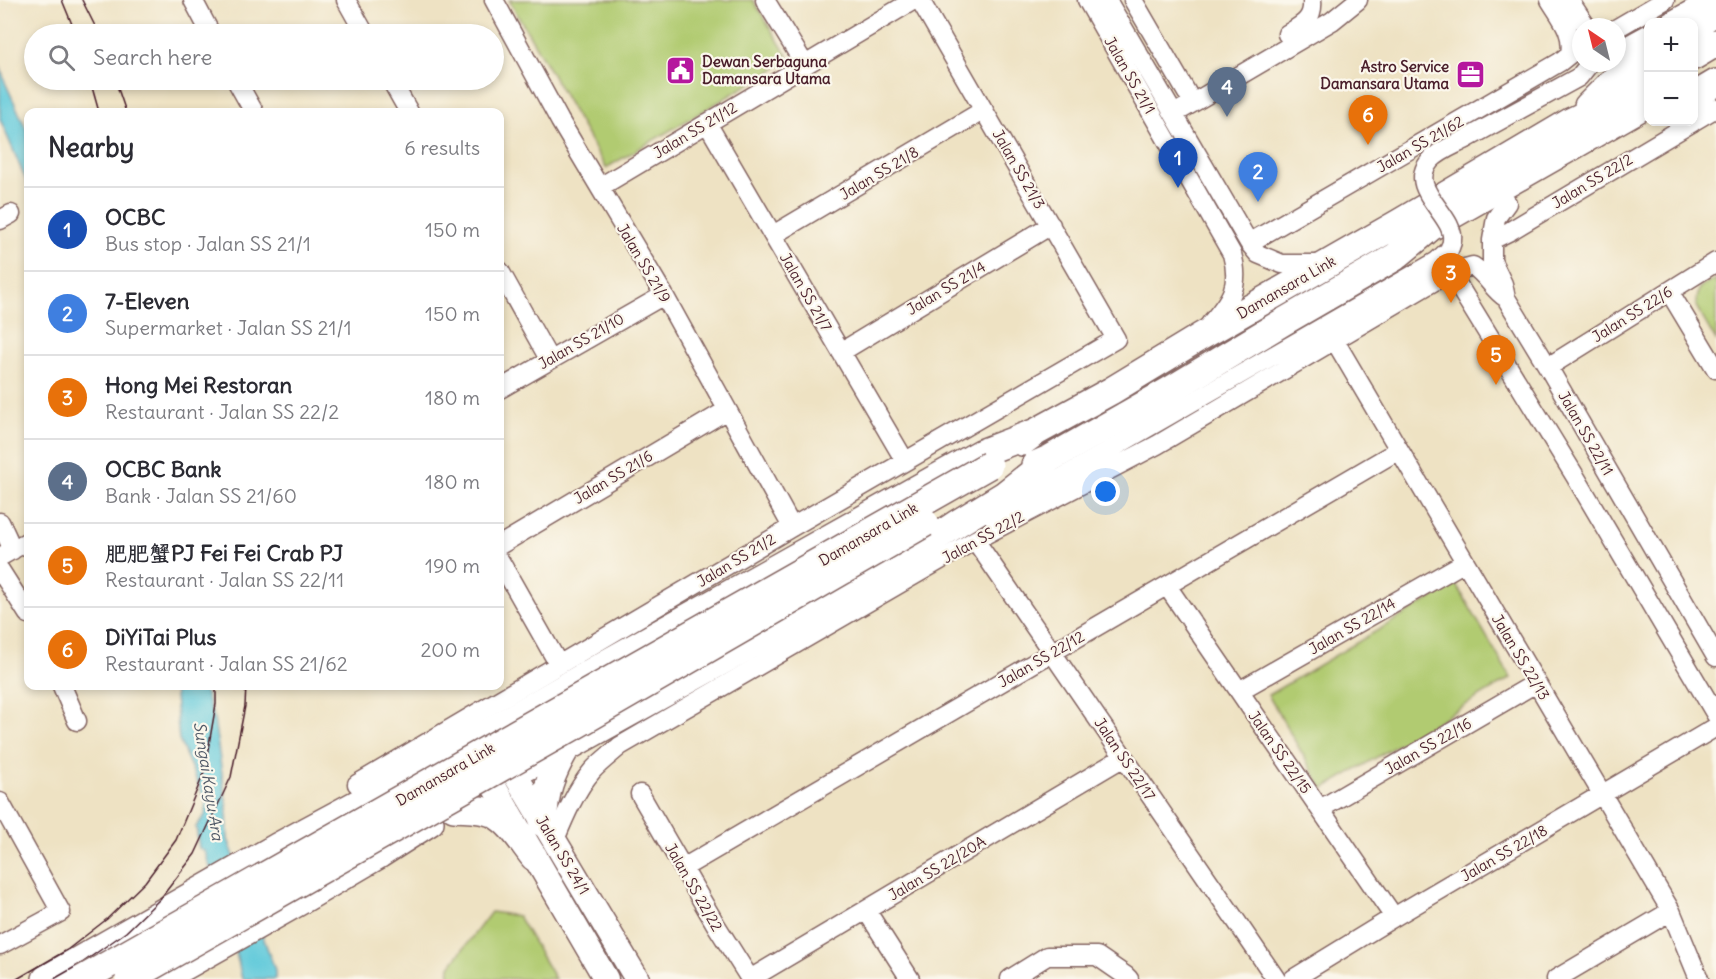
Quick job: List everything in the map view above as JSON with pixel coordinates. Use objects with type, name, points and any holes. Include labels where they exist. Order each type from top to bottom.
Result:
[{"type":"highway","points":[[1698,23],[1716,11]]},
{"type":"highway","points":[[1698,54],[1716,43]]},
{"type":"highway","points":[[1572,121],[1615,79],[1644,60]]},
{"type":"highway","points":[[1698,75],[1716,65]]},
{"type":"highway","points":[[1698,94],[1716,83]]},
{"type":"highway","name":"Damansara Link","points":[[129,979],[593,715],[993,474],[1036,432],[1111,391],[1572,121],[1644,84]]},
{"type":"highway","name":"Damansara Link","points":[[83,979],[993,474],[1052,458],[1395,257],[1431,227],[1644,105]]},
{"type":"highway","points":[[1395,257],[1440,239],[1644,124]]},
{"type":"highway","points":[[46,979],[981,453],[1036,432]]},
{"type":"highway","points":[[162,979],[302,900],[380,854],[418,828],[504,779],[566,748],[893,566],[1004,495],[1052,458]]},
{"type":"highway","points":[[605,663],[587,684],[586,692],[589,702],[593,708],[602,713],[633,711]]},
{"type":"highway","points":[[454,808],[478,809],[492,814],[544,841],[545,800],[549,782],[566,748]]},
{"type":"highway","points":[[404,779],[415,779],[430,791],[432,801],[430,810],[418,828]]},
{"type":"main road","name":"Jalan SS 24/1","points":[[478,737],[544,841],[606,979]]},
{"type":"main road","name":"Jalan SS 24/1","points":[[504,779],[637,979]]},
{"type":"street","points":[[193,0],[206,24]]},
{"type":"street","points":[[346,0],[359,24]]},
{"type":"street","name":"Jalan SS 21/9","points":[[494,0],[560,121],[664,295],[792,527]]},
{"type":"street","points":[[765,0],[805,65]]},
{"type":"street","name":"Jalan SS 21/12","points":[[600,187],[914,0]]},
{"type":"street","name":"Jalan SS 21/3","points":[[920,0],[1116,339]]},
{"type":"street","name":"Jalan SS 21/1","points":[[1088,0],[1232,254],[1236,269],[1233,293],[1226,306],[1200,337]]},
{"type":"street","name":"Jalan SS 21/1","points":[[1107,0],[1249,243],[1258,254],[1282,264],[1326,264]]},
{"type":"street","points":[[1133,0],[1187,93]]},
{"type":"street","points":[[1171,109],[1187,93],[1304,24],[1313,9],[1312,0]]},
{"type":"street","points":[[1336,0],[1356,0]]},
{"type":"street","points":[[1171,109],[1332,21],[1356,0]]},
{"type":"street","points":[[1550,0],[1572,20]]},
{"type":"street","points":[[1569,0],[1576,18]]},
{"type":"street","points":[[1626,23],[1665,0]]},
{"type":"street","points":[[1676,18],[1708,0]]},
{"type":"street","points":[[1626,46],[1644,36]]},
{"type":"street","name":"Jalan SS 21/62","points":[[1249,243],[1560,62],[1570,54],[1572,44]]},
{"type":"street","points":[[893,566],[963,534],[1437,261],[1449,250],[1453,240],[1450,229],[1425,188],[1423,175],[1432,158],[1579,77],[1583,72]]},
{"type":"street","points":[[242,90],[252,108]]},
{"type":"street","points":[[397,90],[408,108]]},
{"type":"street","name":"Jalan SS 22/2","points":[[1698,118],[1716,108]]},
{"type":"street","name":"Jalan SS 21/8","points":[[773,236],[984,110]]},
{"type":"street","name":"Jalan SS 21/7","points":[[707,123],[905,461]]},
{"type":"street","name":"Jalan SS 22/2","points":[[1491,240],[1510,231],[1685,126]]},
{"type":"street","name":"Jalan SS 22/11","points":[[1507,202],[1496,218],[1491,240],[1492,261],[1503,284],[1506,298],[1710,633],[1716,657]]},
{"type":"street","name":"Jalan SS 21/4","points":[[841,352],[1051,225]]},
{"type":"street","name":"Jalan SS 22/6","points":[[1548,367],[1716,262]]},
{"type":"street","points":[[1506,298],[1498,293],[1484,273],[1473,266],[1450,272],[1575,476],[1716,715]]},
{"type":"street","name":"Jalan SS 22/2","points":[[544,841],[564,818],[592,771],[620,746],[975,540],[1157,445],[1450,272]]},
{"type":"street","points":[[504,278],[549,359]]},
{"type":"street","points":[[1669,291],[1716,369]]},
{"type":"street","name":"Jalan SS 21/10","points":[[504,387],[664,295]]},
{"type":"street","name":"Jalan SS 21/2","points":[[357,784],[1116,339]]},
{"type":"street","name":"Jalan SS 22/13","points":[[1335,341],[1671,910],[1699,979]]},
{"type":"street","name":"Jalan SS 21/6","points":[[504,543],[727,410]]},
{"type":"street","name":"Jalan SS 22/12","points":[[683,868],[1399,450]]},
{"type":"street","points":[[0,522],[14,549]]},
{"type":"street","name":"Jalan SS 22/17","points":[[975,540],[1276,979]]},
{"type":"street","name":"Jalan SS 22/14","points":[[1239,691],[1465,562]]},
{"type":"street","points":[[504,568],[559,665]]},
{"type":"street","points":[[0,570],[24,608]]},
{"type":"street","name":"Jalan SS 22/15","points":[[1167,586],[1394,917]]},
{"type":"street","name":"Jalan SS 22/16","points":[[1320,809],[1536,683]]},
{"type":"street","points":[[64,690],[77,721]]},
{"type":"street","name":"Jalan SS 22/18","points":[[1293,979],[1716,727]]},
{"type":"street","name":"Jalan SS 22/20A","points":[[750,979],[1124,757]]},
{"type":"street","name":"Jalan SS 22/22","points":[[640,794],[716,926],[750,979]]},
{"type":"street","points":[[0,802],[61,912],[0,945]]},
{"type":"street","points":[[866,910],[910,979]]},
{"type":"street","points":[[1556,979],[1671,910]]},
{"type":"street","points":[[1010,979],[1047,956],[1097,956],[1129,979]]},
{"type":"green space","points":[[509,0],[753,0],[790,60],[606,168]]},
{"type":"green space","points":[[1716,279],[1716,341],[1696,306],[1699,288]]},
{"type":"green space","points":[[1456,584],[1511,678],[1323,789],[1268,695]]},
{"type":"green space","points":[[491,912],[518,916],[555,979],[449,979],[450,966]]},
{"type":"water","points":[[0,65],[24,124],[24,176],[0,119]]},
{"type":"water","name":"Sungai Kayu Ara","points":[[174,690],[204,690],[214,719],[227,807],[228,839],[275,970],[275,979],[242,979],[235,948],[205,852],[199,848],[196,827],[205,815],[206,802],[179,740]]},
{"type":"tram line","points":[[62,0],[72,24]]},
{"type":"tram line","points":[[82,0],[94,24]]},
{"type":"tram line","points":[[93,90],[98,108]]},
{"type":"tram line","points":[[118,90],[125,108]]},
{"type":"tram line","points":[[17,979],[67,950],[107,919],[145,882],[176,840],[204,773],[216,704],[216,690]]},
{"type":"tram line","points":[[54,979],[82,963],[126,932],[160,899],[195,854],[231,777],[245,706],[246,690]]},
{"type":"place","name":"Dewan Serbaguna Damansara Utama","points":[[681,70]]},
{"type":"place","name":"Astro Service Damansara Utama","points":[[1470,75]]},
{"type":"place","name":"OCBC Bank","points":[[1227,117]]},
{"type":"place","name":"DiYiTai Plus","points":[[1368,145]]},
{"type":"place","name":"OCBC","points":[[1178,188]]},
{"type":"place","name":"7-Eleven","points":[[1258,202]]},
{"type":"place","name":"Hong Mei Restoran","points":[[1451,303]]},
{"type":"place","name":"肥肥蟹PJ Fei Fei Crab PJ","points":[[1496,385]]}]
